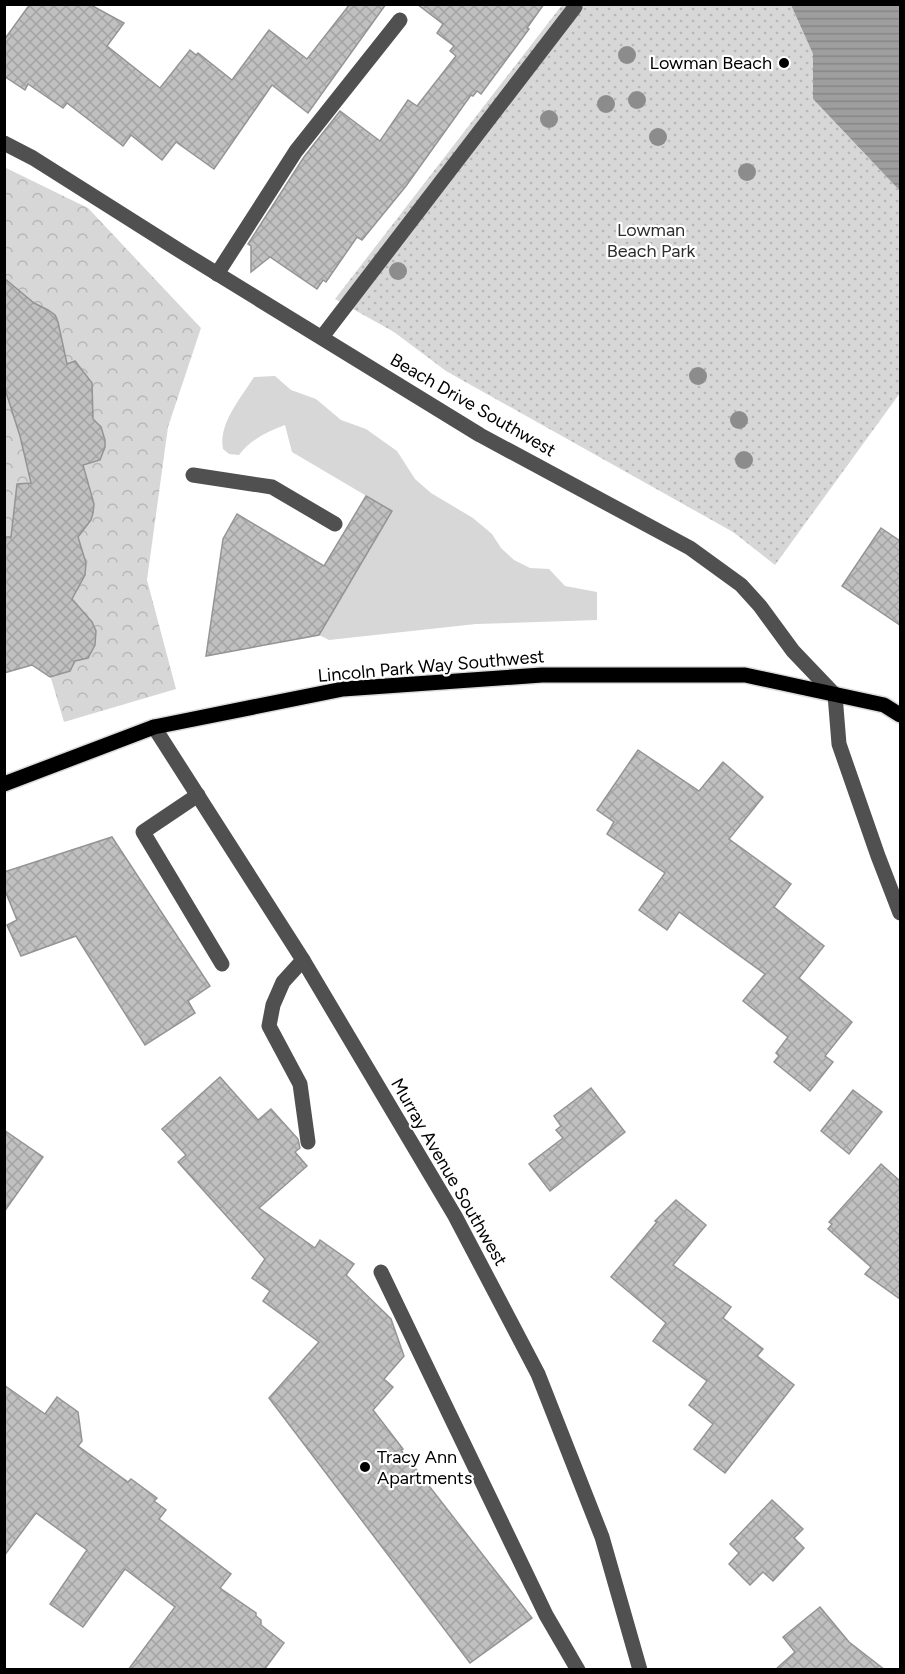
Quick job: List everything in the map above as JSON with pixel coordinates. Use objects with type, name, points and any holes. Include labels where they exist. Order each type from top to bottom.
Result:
[{"type":"main road","name":"Lincoln Park Way Southwest","points":[[4,784],[154,727],[343,689],[542,675],[751,675],[835,695]]},
{"type":"main road","points":[[835,695],[884,705],[900,715]]},
{"type":"street","points":[[322,337],[575,7]]},
{"type":"street","points":[[217,274],[296,151],[400,20]]},
{"type":"street","name":"Beach Drive Southwest","points":[[4,143],[480,435],[690,549],[741,585],[760,606],[793,651],[835,695]]},
{"type":"street","points":[[193,475],[272,487],[335,524]]},
{"type":"street","points":[[835,695],[839,744],[900,913]]},
{"type":"street","name":"Murray Avenue Southwest","points":[[154,727],[303,960],[455,1216],[538,1374],[602,1538],[640,1670]]},
{"type":"street","points":[[198,795],[143,832],[222,964]]},
{"type":"street","points":[[303,960],[283,982],[273,1005],[269,1026],[300,1084],[308,1142]]},
{"type":"street","points":[[381,1272],[546,1615],[578,1670]]},
{"type":"green space","name":"Lowman Beach Park","points":[[562,5],[791,5],[813,54],[813,99],[900,191],[900,393],[775,565],[733,532],[446,371],[394,332],[335,299]]},
{"type":"green space","points":[[4,167],[88,208],[201,328],[168,427],[147,580],[176,689],[64,722],[31,611],[5,600]]},
{"type":"green space","points":[[275,376],[291,390],[316,399],[341,420],[366,429],[397,451],[415,479],[431,493],[473,518],[492,534],[501,548],[514,560],[530,568],[549,569],[565,586],[597,592],[597,620],[476,624],[329,640],[319,635],[392,511],[292,452],[285,425],[260,437],[239,455],[229,454],[223,449],[222,440],[227,421],[254,377]]},
{"type":"shaded area","points":[[791,5],[900,5],[900,191],[813,99],[813,54]]},
{"type":"building","points":[[30,4],[89,4],[124,23],[107,46],[160,88],[190,50],[196,55],[198,53],[232,80],[269,30],[307,59],[350,4],[386,4],[308,113],[272,85],[214,169],[176,142],[162,160],[131,135],[123,146],[67,103],[63,108],[28,84],[25,90],[4,76],[4,40]]},
{"type":"building","points":[[417,4],[544,4],[527,28],[529,29],[481,94],[477,91],[473,96],[471,95],[406,186],[362,240],[357,237],[326,282],[323,280],[317,289],[270,257],[251,272],[251,246],[248,244],[304,157],[340,111],[380,141],[408,100],[417,106],[456,56],[450,51],[454,46],[437,33],[443,24]]},
{"type":"building","points":[[4,278],[34,303],[55,315],[67,364],[75,361],[92,383],[93,419],[101,427],[105,440],[100,460],[83,465],[94,504],[91,520],[78,537],[86,563],[85,575],[72,599],[92,622],[96,631],[95,645],[88,658],[75,661],[70,671],[50,677],[32,665],[4,673],[6,537],[11,537],[17,484],[31,483],[20,436],[4,386]]},
{"type":"building","points":[[366,496],[392,511],[319,635],[206,656],[223,539],[237,514],[324,566]]},
{"type":"building","points":[[881,528],[900,541],[900,625],[842,586]]},
{"type":"building","points":[[638,750],[699,791],[723,762],[763,797],[729,839],[791,884],[774,907],[824,946],[799,978],[852,1022],[825,1056],[833,1062],[810,1091],[774,1062],[779,1056],[776,1053],[788,1037],[743,1001],[765,974],[679,912],[667,930],[639,910],[665,873],[607,834],[614,822],[597,810]]},
{"type":"building","points":[[112,837],[210,986],[188,1001],[195,1013],[145,1045],[76,936],[21,956],[7,925],[17,920],[4,888],[4,872]]},
{"type":"building","points":[[220,1077],[258,1120],[271,1109],[298,1139],[300,1148],[295,1152],[307,1166],[259,1208],[315,1248],[320,1240],[354,1264],[346,1275],[391,1319],[404,1356],[384,1379],[393,1387],[373,1410],[403,1449],[401,1450],[532,1618],[470,1663],[269,1398],[319,1342],[263,1301],[270,1291],[252,1278],[265,1259],[178,1162],[186,1155],[162,1129]]},
{"type":"building","points":[[591,1088],[625,1132],[550,1191],[529,1164],[563,1138],[556,1130],[561,1126],[554,1116]]},
{"type":"building","points":[[853,1090],[882,1112],[849,1154],[821,1131]]},
{"type":"building","points":[[4,1130],[43,1157],[4,1212]]},
{"type":"building","points":[[881,1164],[900,1181],[900,1299],[865,1274],[871,1267],[828,1229],[832,1224],[829,1222]]},
{"type":"building","points":[[676,1200],[706,1225],[673,1265],[731,1307],[723,1318],[763,1349],[757,1356],[794,1385],[725,1473],[694,1449],[713,1424],[689,1405],[707,1381],[653,1341],[666,1323],[611,1277],[657,1222],[655,1221]]},
{"type":"building","points":[[4,1385],[45,1414],[57,1397],[78,1412],[82,1441],[78,1446],[128,1482],[131,1479],[157,1498],[154,1501],[166,1510],[159,1519],[231,1574],[220,1588],[256,1613],[261,1620],[261,1625],[284,1643],[264,1670],[128,1670],[175,1607],[125,1569],[83,1627],[50,1604],[87,1550],[36,1513],[4,1556]]},
{"type":"building","points":[[772,1500],[803,1529],[794,1538],[804,1548],[773,1581],[763,1572],[750,1585],[729,1564],[739,1553],[730,1544]]},
{"type":"building","points":[[820,1607],[849,1642],[885,1670],[775,1670],[795,1652],[783,1637]]},
{"type":"place","name":"Lowman Beach","points":[[784,63]]},
{"type":"place","name":"Tracy Ann Apartments","points":[[365,1467]]}]
